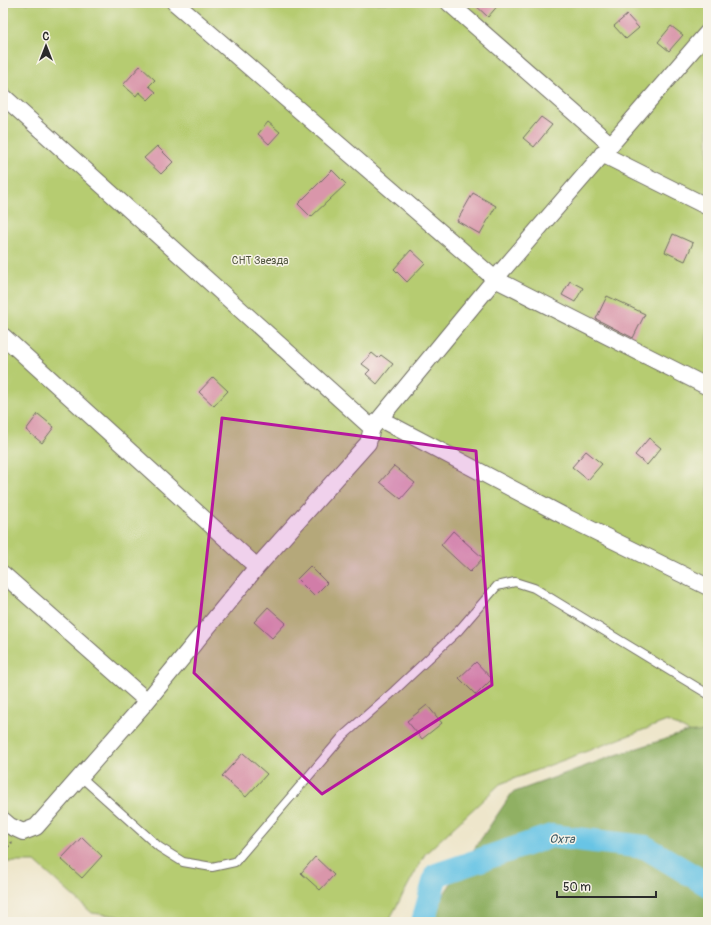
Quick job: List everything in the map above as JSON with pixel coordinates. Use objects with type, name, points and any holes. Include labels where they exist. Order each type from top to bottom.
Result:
[{"type":"street","points":[[175,3],[495,279],[708,387]]},
{"type":"street","points":[[449,3],[606,149],[708,207]]},
{"type":"street","points":[[3,820],[10,826],[23,832],[36,827],[81,777],[148,701],[257,567],[368,443],[376,423],[495,279],[708,32]]},
{"type":"street","points":[[3,96],[376,423],[708,588]]},
{"type":"street","points":[[3,336],[257,567]]},
{"type":"street","points":[[3,574],[148,701]]},
{"type":"lane","points":[[81,777],[159,847],[183,862],[212,867],[235,862],[343,736],[459,630],[497,586],[515,582],[534,588],[708,694]]},
{"type":"highlighted area","points":[[222,418],[476,451],[492,685],[322,794],[194,673]]},
{"type":"green space","name":"СНТ Звезда","points":[[3,3],[708,3],[708,741],[667,721],[500,784],[425,854],[388,922],[168,922],[92,913],[35,862],[3,862]]},
{"type":"green space","points":[[708,731],[708,922],[425,922],[512,793],[613,756],[684,733]]},
{"type":"building","points":[[473,3],[500,3],[488,17]]},
{"type":"building","points":[[627,15],[639,28],[626,39],[614,26]]},
{"type":"building","points":[[671,26],[683,35],[669,51],[658,42]]},
{"type":"building","points":[[140,66],[155,80],[149,86],[156,92],[148,100],[139,92],[136,96],[123,85]]},
{"type":"building","points":[[541,117],[552,125],[534,147],[523,138]]},
{"type":"building","points":[[268,122],[280,132],[269,144],[258,134]]},
{"type":"building","points":[[157,146],[173,162],[161,174],[144,158]]},
{"type":"building","points":[[332,170],[346,184],[311,217],[298,204]]},
{"type":"building","points":[[473,193],[496,206],[480,234],[457,221]]},
{"type":"building","points":[[673,234],[693,243],[685,261],[665,252]]},
{"type":"building","points":[[411,250],[425,263],[407,282],[394,269]]},
{"type":"building","points":[[570,281],[583,288],[575,302],[562,295]]},
{"type":"building","points":[[607,296],[645,314],[633,338],[596,319]]},
{"type":"building","points":[[372,353],[378,358],[381,355],[393,364],[377,384],[366,374],[370,370],[362,364]]},
{"type":"building","points":[[213,377],[228,391],[214,406],[199,392]]},
{"type":"building","points":[[38,414],[54,427],[42,443],[26,430]]},
{"type":"building","points":[[649,438],[661,448],[647,465],[635,455]]},
{"type":"building","points":[[586,451],[602,464],[588,480],[572,467]]},
{"type":"building","points":[[394,466],[415,483],[401,499],[380,482]]},
{"type":"building","points":[[453,531],[483,558],[470,572],[441,545]]},
{"type":"building","points":[[310,566],[327,583],[314,596],[297,579]]},
{"type":"building","points":[[268,607],[286,623],[272,638],[254,622]]},
{"type":"building","points":[[476,662],[492,679],[476,695],[459,678]]},
{"type":"building","points":[[427,705],[442,723],[422,739],[407,721]]},
{"type":"building","points":[[243,753],[267,774],[246,797],[222,776]]},
{"type":"building","points":[[82,837],[102,856],[82,878],[61,859]]},
{"type":"building","points":[[315,857],[334,875],[320,890],[301,873]]},
{"type":"waterway","name":"Охта","points":[[423,922],[436,875],[551,836],[645,847],[708,885]]}]
